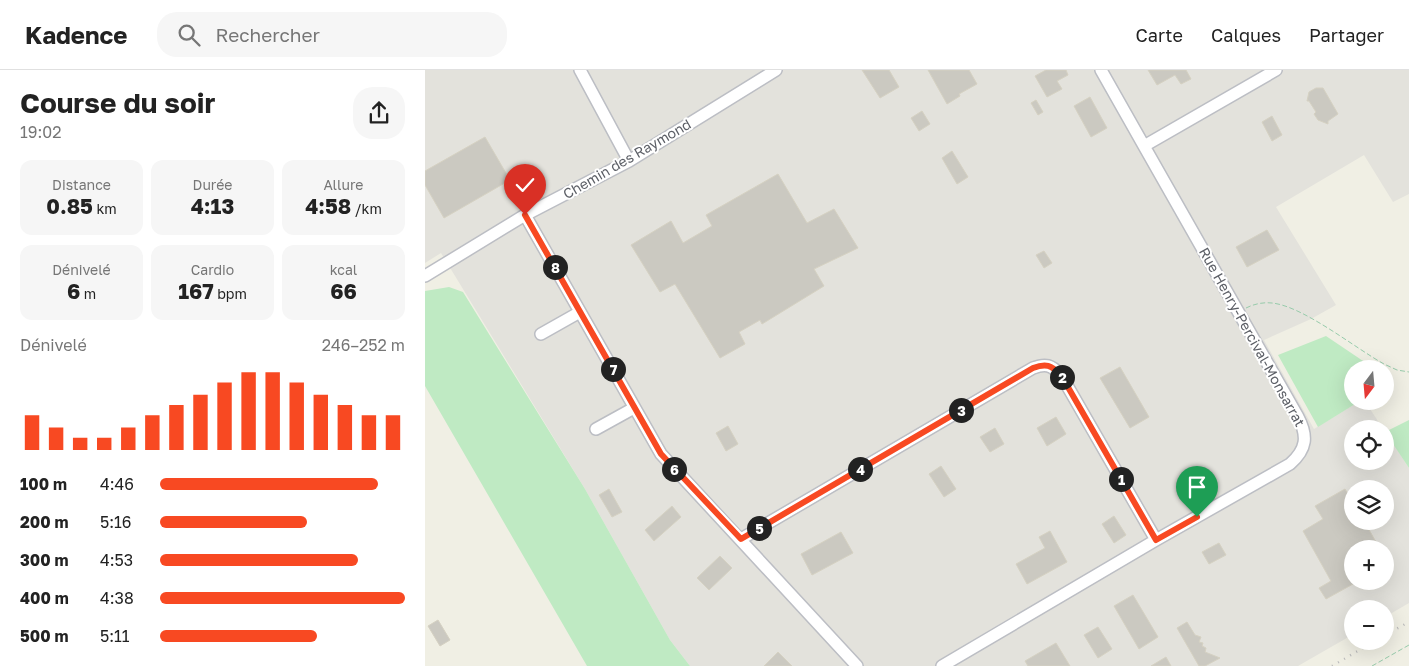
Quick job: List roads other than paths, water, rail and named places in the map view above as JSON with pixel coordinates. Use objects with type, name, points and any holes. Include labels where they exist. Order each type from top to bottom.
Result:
[{"type":"street","points":[[580,70],[629,161]]},
{"type":"street","name":"Chemin des Raymond","points":[[425,276],[525,215],[629,161],[776,70]]},
{"type":"street","name":"Rue Henry-Percival-Monsarrat","points":[[942,666],[1156,540],[1290,464],[1303,449],[1305,439],[1304,428],[1101,70]]},
{"type":"street","points":[[1145,146],[1276,70]]},
{"type":"street","points":[[525,215],[661,454],[857,666]]},
{"type":"street","points":[[541,334],[580,312]]},
{"type":"street","points":[[741,539],[1033,368],[1048,364],[1061,375],[1156,540]]},
{"type":"street","points":[[596,429],[634,408]]},
{"type":"railway","points":[[1394,630],[1409,622]]},
{"type":"railway","points":[[1332,666],[1360,650]]}]
